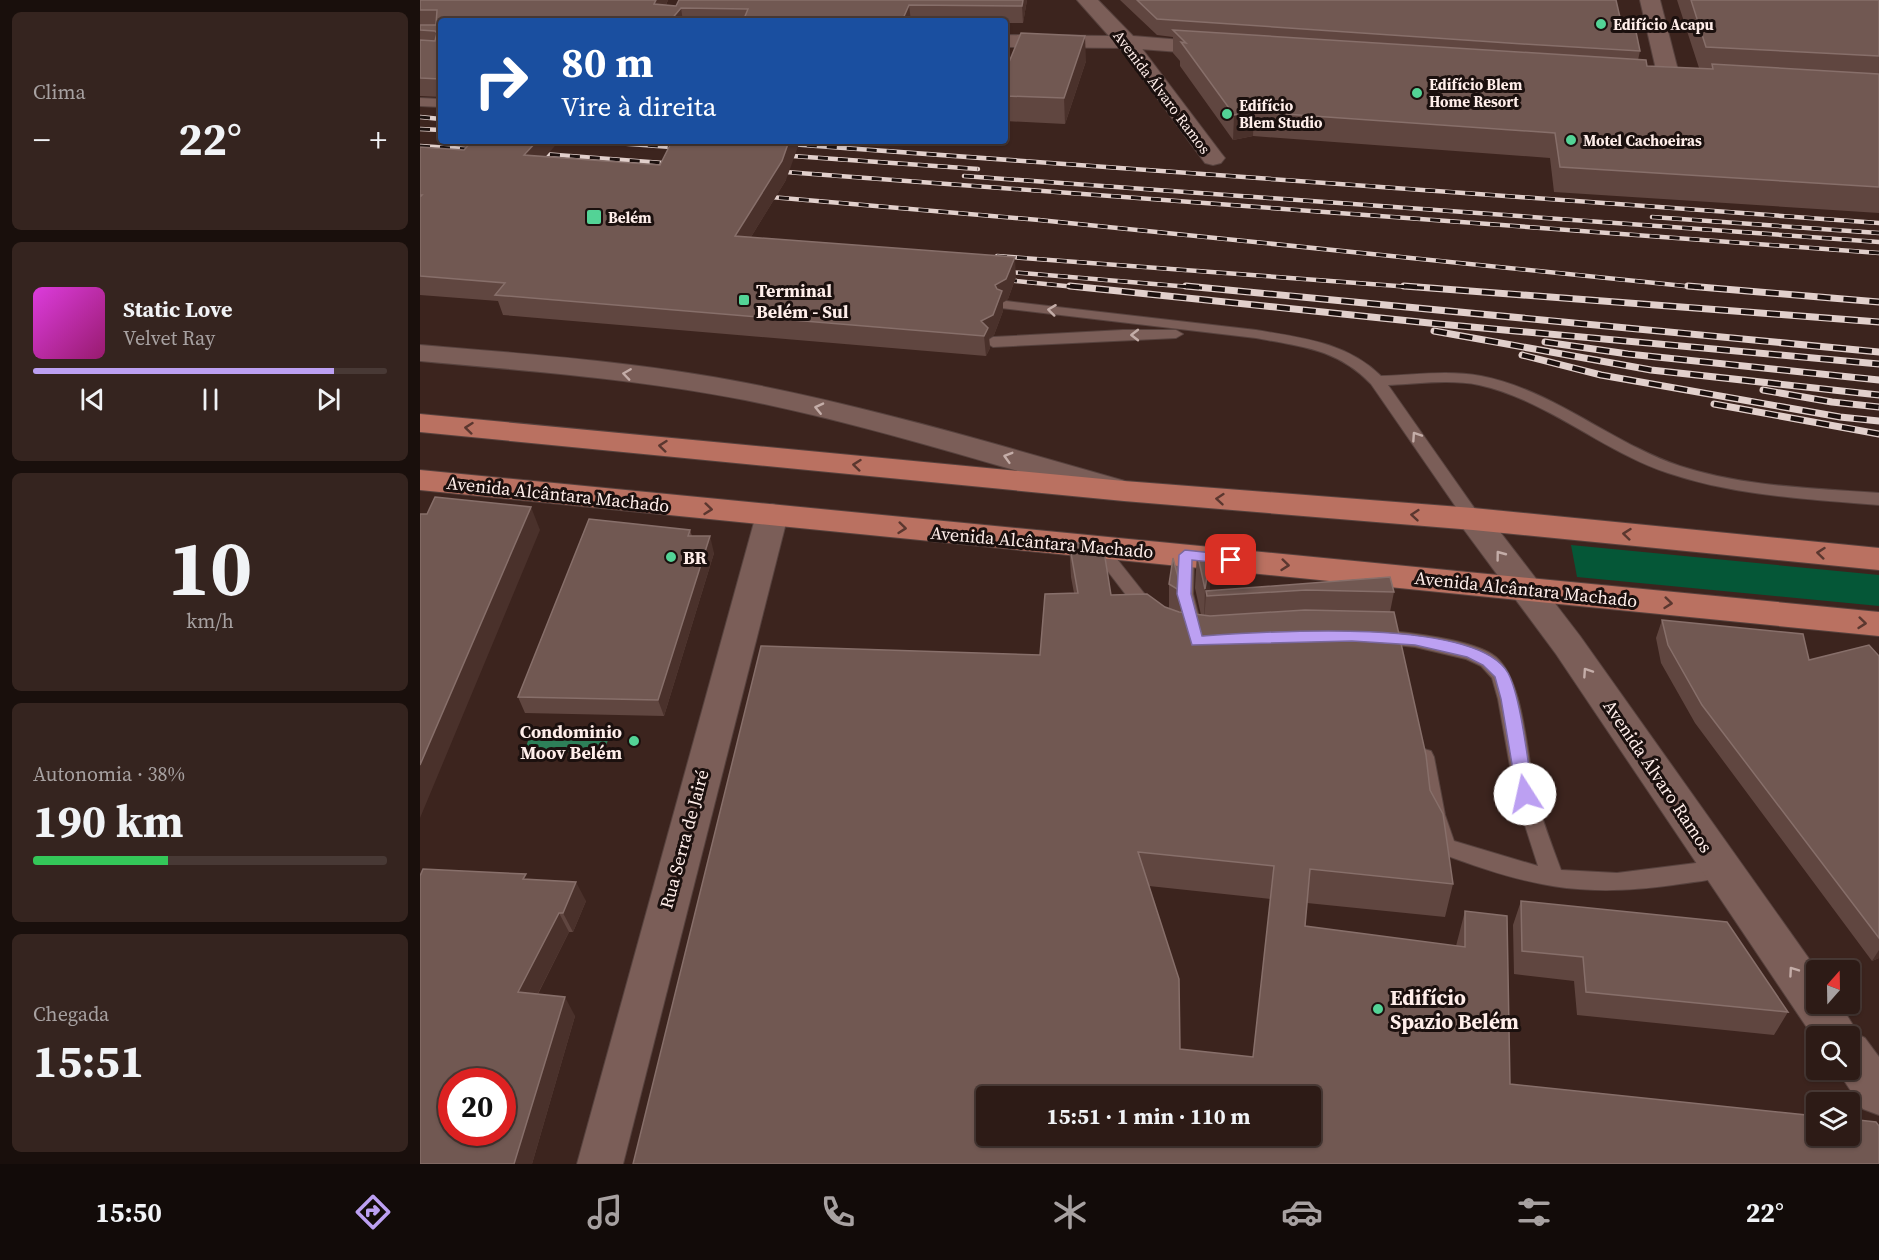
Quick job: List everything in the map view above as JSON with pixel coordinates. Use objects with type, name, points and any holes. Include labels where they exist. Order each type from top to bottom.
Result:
[{"type":"highway","points":[[420,423],[1124,491],[1473,519],[1879,559]]},
{"type":"highway","name":"Avenida Alcântara Machado","points":[[420,480],[1879,624]]},
{"type":"street","name":"Avenida Álvaro Ramos","points":[[1088,0],[1127,42],[1213,158]]},
{"type":"street","points":[[1650,0],[1669,78]]},
{"type":"street","points":[[1008,41],[1127,42],[1238,50]]},
{"type":"street","points":[[420,353],[692,382],[779,399],[891,425],[1124,491]]},
{"type":"street","name":"Rua Serra de Jairé","points":[[600,1164],[772,515]]},
{"type":"street","name":"Avenida Álvaro Ramos","points":[[1473,519],[1568,645],[1720,869],[1831,1026]]},
{"type":"street","points":[[1860,1066],[1879,1094]]},
{"type":"lane","points":[[420,102],[438,103]]},
{"type":"lane","points":[[1006,304],[1256,334],[1343,354],[1361,365],[1377,381],[1473,519]]},
{"type":"lane","points":[[993,342],[1123,335],[1256,334]]},
{"type":"lane","points":[[1377,381],[1479,381],[1515,391],[1632,453],[1674,470],[1744,486],[1879,499]]},
{"type":"lane","points":[[1099,548],[1129,589],[1168,631],[1197,642],[1217,640]]},
{"type":"lane","points":[[1185,555],[1184,594],[1197,642]]},
{"type":"lane","points":[[1363,636],[1400,648],[1446,646],[1470,653],[1488,662],[1501,675],[1508,699],[1525,794],[1552,877]]},
{"type":"lane","points":[[1419,733],[1431,789],[1435,824],[1448,848],[1475,858],[1581,882],[1622,882],[1720,869]]},
{"type":"shaded area","points":[[1571,545],[1879,575],[1879,606],[1577,577]]},
{"type":"shaded area","points":[[532,730],[611,731],[604,752],[524,752]]},
{"type":"building","points":[[420,0],[656,0],[654,4],[676,6],[679,0],[1023,0],[1022,6],[909,5],[903,18],[744,18],[748,9],[681,8],[673,18],[438,18],[438,79],[420,78],[420,40],[435,41],[437,33],[420,30],[420,25],[436,25],[437,10],[420,10]]},
{"type":"building","points":[[1137,0],[1616,0],[1622,26],[1635,27],[1640,51],[1157,19]]},
{"type":"building","points":[[1691,0],[1879,0],[1879,56],[1706,47]]},
{"type":"building","points":[[1173,30],[1646,60],[1647,66],[1713,69],[1712,64],[1879,74],[1879,187],[1560,167],[1555,133],[1254,112],[1234,115],[1181,42],[1186,43]]},
{"type":"building","points":[[1021,33],[1085,36],[1064,98],[1008,96],[1008,65]]},
{"type":"building","points":[[469,144],[534,144],[524,155],[660,165],[670,144],[788,144],[782,161],[735,236],[1015,257],[1006,279],[995,285],[1002,291],[993,315],[981,321],[988,328],[984,336],[495,295],[505,283],[420,276],[420,197],[422,195],[420,195],[420,147],[464,150]]},
{"type":"building","points":[[435,497],[531,507],[420,765],[420,514],[427,514]]},
{"type":"building","points":[[589,519],[690,530],[688,536],[710,536],[658,700],[518,697]]},
{"type":"building","points":[[1069,542],[1103,545],[1111,595],[1147,594],[1165,607],[1179,612],[1210,616],[1305,610],[1394,612],[1426,755],[1430,790],[1443,814],[1453,884],[1310,869],[1305,926],[1465,947],[1465,911],[1507,916],[1510,1084],[1806,1115],[1806,1146],[1860,1146],[1860,1120],[1876,1122],[1879,1126],[1879,1164],[633,1164],[761,646],[1040,655],[1045,594],[1078,593]],"holes":[[[1138,852],[1274,866],[1253,1057],[1180,1049],[1179,979]]]},
{"type":"building","points":[[1197,552],[1211,553],[1205,589]]},
{"type":"building","points":[[1173,558],[1182,592],[1169,584]]},
{"type":"building","points":[[1390,577],[1394,592],[1306,590],[1207,596],[1206,591]]},
{"type":"building","points":[[1662,620],[1803,634],[1809,660],[1869,645],[1879,656],[1879,938],[1702,705],[1668,645]]},
{"type":"building","points":[[423,869],[526,874],[523,879],[576,882],[563,913],[559,913],[518,992],[565,997],[514,1164],[420,1164],[420,876]]},
{"type":"building","points":[[1521,901],[1727,922],[1788,1012],[1586,992],[1583,957],[1522,951]]},
{"type":"railway","points":[[420,117],[438,119]]},
{"type":"railway","points":[[420,129],[438,130]]},
{"type":"railway","points":[[630,144],[685,148]]},
{"type":"railway","points":[[788,144],[1879,223]]},
{"type":"railway","points":[[420,146],[482,150]]},
{"type":"railway","points":[[530,153],[676,164]]},
{"type":"railway","points":[[778,155],[978,169]]},
{"type":"railway","points":[[772,171],[1879,253]]},
{"type":"railway","points":[[964,176],[1879,242]]},
{"type":"railway","points":[[759,196],[1039,220],[1704,288]]},
{"type":"railway","points":[[1652,217],[1879,233]]},
{"type":"railway","points":[[997,256],[1424,288]]},
{"type":"railway","points":[[998,271],[1202,288]]},
{"type":"railway","points":[[1007,280],[1085,288]]},
{"type":"railway","points":[[1070,286],[1439,324],[1879,364]]},
{"type":"railway","points":[[1186,286],[1879,352]]},
{"type":"railway","points":[[1404,286],[1879,322]]},
{"type":"railway","points":[[1688,286],[1879,302]]},
{"type":"railway","points":[[1434,331],[1651,370],[1879,395]]},
{"type":"railway","points":[[1545,342],[1628,354],[1879,380]]},
{"type":"railway","points":[[1522,355],[1601,375],[1840,417],[1879,421]]},
{"type":"railway","points":[[1763,390],[1832,402],[1879,407]]},
{"type":"railway","points":[[1714,404],[1879,434]]},
{"type":"place","name":"Edifício Acapu","points":[[1601,24]]},
{"type":"place","name":"Edifício Blem Home Resort","points":[[1417,93]]},
{"type":"place","name":"Edifício Blem Studio","points":[[1227,114]]},
{"type":"place","name":"Motel Cachoeiras","points":[[1571,140]]},
{"type":"place","name":"Belém","points":[[594,217]]},
{"type":"place","name":"Terminal Belém - Sul","points":[[744,300]]},
{"type":"place","name":"BR","points":[[671,557]]},
{"type":"place","name":"Condominio Moov Belém","points":[[634,741]]},
{"type":"place","name":"Edifício Spazio Belém","points":[[1378,1009]]},
{"type":"route","points":[[1231,560],[1185,555],[1184,594],[1197,642],[1293,636],[1352,636],[1415,640],[1470,653],[1488,662],[1501,675],[1508,699],[1525,794]]}]
